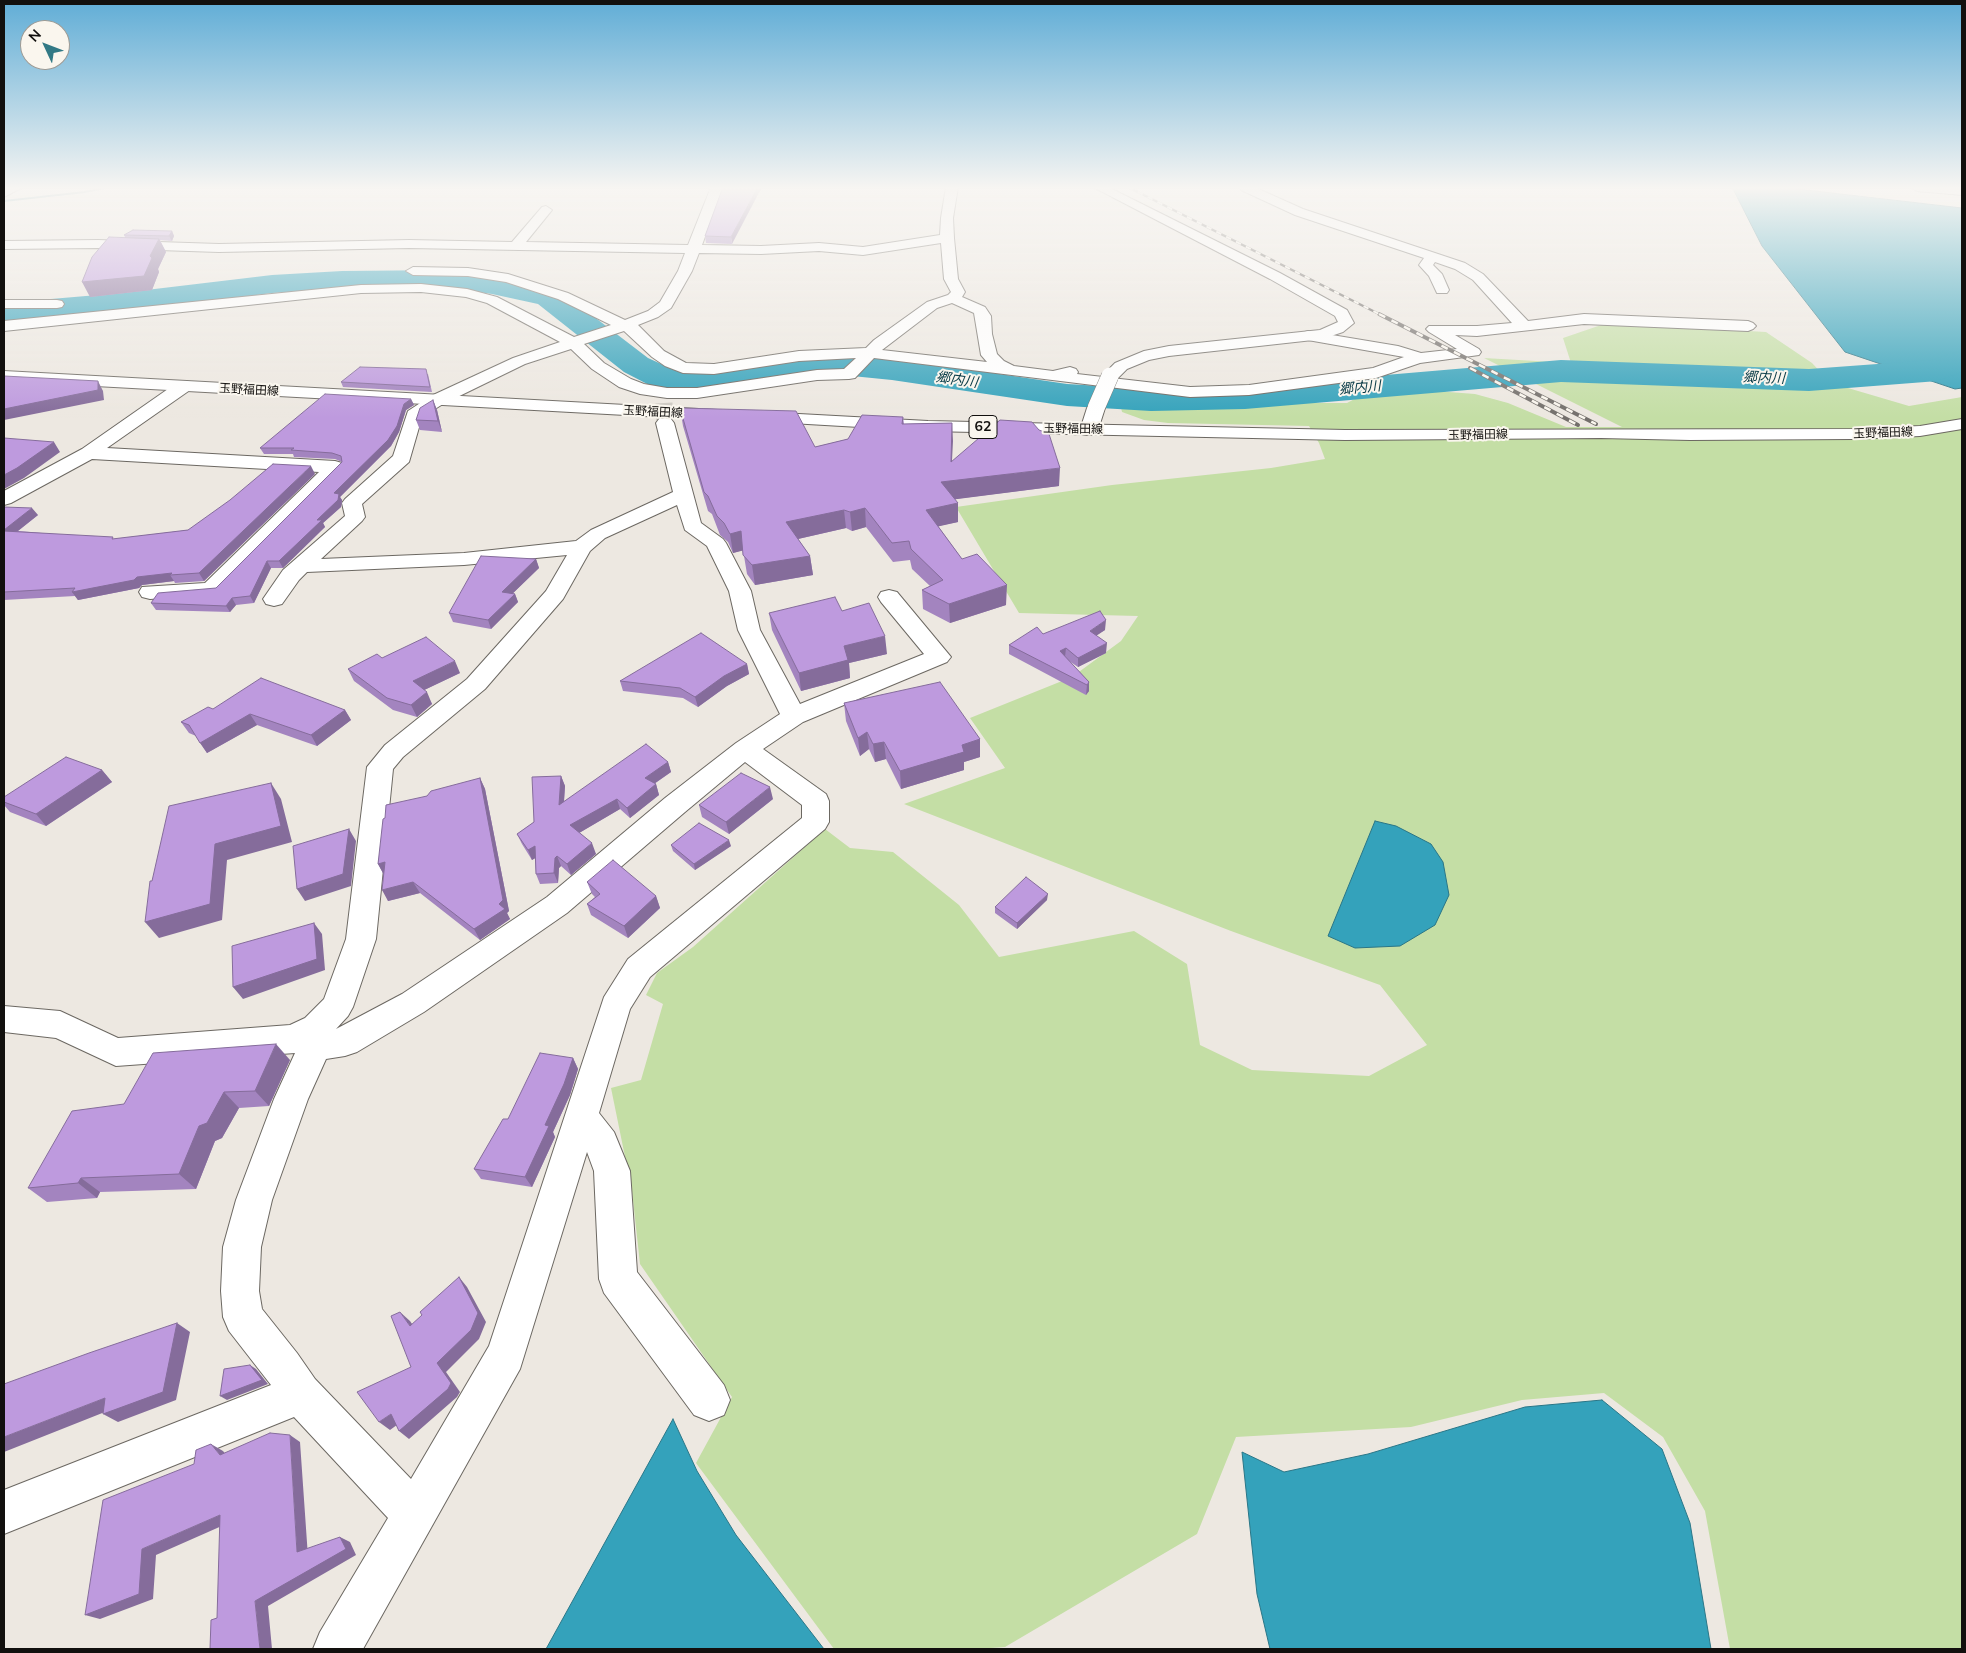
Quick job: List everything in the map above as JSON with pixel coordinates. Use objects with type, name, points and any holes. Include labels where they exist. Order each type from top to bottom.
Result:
[{"type":"street","points":[[274,599],[291,575],[355,517],[352,503],[402,458],[414,416],[437,400],[519,361],[653,314],[666,305],[677,289],[688,264]]},
{"type":"street","points":[[665,407],[697,393],[817,375],[850,374],[880,343],[932,305],[953,298],[958,292],[951,279],[950,264]]},
{"type":"street","points":[[1089,430],[1096,408],[1116,371],[1144,356],[1169,351],[1308,336],[1338,329],[1346,323],[1342,313],[1252,264]]},
{"type":"street","points":[[1427,264],[1435,274],[1442,290]]},
{"type":"street","points":[[1455,264],[1478,277],[1524,326]]},
{"type":"street","points":[[400,271],[468,272],[508,278],[563,296],[619,326],[633,329],[658,354],[671,363],[683,368],[714,369],[799,356],[836,353],[976,366],[1190,392],[1249,390],[1376,373],[1417,358],[1473,352],[1434,329],[1478,331],[1584,319],[1748,326]]},
{"type":"street","points":[[4,326],[360,289],[421,288],[467,293],[492,300],[577,341],[598,366],[625,383],[640,389],[665,407],[692,526],[716,543],[740,591],[749,630],[794,716]]},
{"type":"street","points":[[953,298],[980,310],[983,316],[984,334],[989,355],[998,364],[1010,370]]},
{"type":"street","points":[[4,304],[71,303]]},
{"type":"street","points":[[1308,336],[1398,351],[1415,355],[1417,358]]},
{"type":"street","points":[[976,366],[989,355]]},
{"type":"street","points":[[1053,376],[1106,364],[1116,371]]},
{"type":"street","name":"玉野福田線","points":[[4,376],[928,426],[1089,430],[1355,436],[1601,433],[1776,435],[1920,431],[1962,424]]},
{"type":"street","points":[[4,499],[89,453],[184,386]]},
{"type":"street","points":[[89,453],[334,467],[211,589],[150,592]]},
{"type":"street","points":[[415,1515],[300,1394],[283,1367],[243,1317],[240,1291],[242,1247],[254,1200],[291,1099],[304,1043],[337,1007],[361,939],[380,767],[394,751],[476,684],[555,594],[582,547],[598,534],[684,495]]},
{"type":"street","points":[[303,566],[464,559],[582,547]]},
{"type":"street","points":[[4,1019],[60,1025],[116,1052],[345,1042],[413,1003],[557,905],[675,805],[745,749],[794,716],[939,657],[888,597]]},
{"type":"street","points":[[337,1649],[506,1356],[614,1006],[639,968],[815,822],[816,801],[745,749]]},
{"type":"street","points":[[580,1117],[602,1143],[612,1172],[618,1279],[708,1400]]},
{"type":"street","points":[[4,1512],[300,1394]]},
{"type":"green space","points":[[1607,323],[1766,332],[1812,363],[1831,383],[1909,406],[1962,397],[1962,1649],[1730,1649],[1705,1511],[1663,1437],[1604,1393],[1522,1400],[1411,1427],[1236,1437],[1197,1534],[1005,1647],[977,1649],[834,1649],[696,1463],[732,1397],[640,1264],[632,1191],[611,1088],[641,1080],[663,1004],[646,995],[657,973],[693,947],[825,829],[850,848],[893,852],[959,905],[999,957],[1134,931],[1187,964],[1200,1045],[1252,1070],[1369,1076],[1427,1045],[1380,985],[1231,931],[904,804],[1005,768],[970,718],[1072,677],[1121,641],[1138,616],[1019,613],[956,507],[1112,485],[1271,468],[1325,459],[1319,443],[1309,426],[1168,423],[1144,420],[1122,412],[1120,403],[1347,403],[1366,393],[1394,390],[1436,391],[1475,394],[1508,403],[1566,427],[1622,427],[1484,358],[1571,363],[1563,338]]},
{"type":"water","points":[[1776,264],[1962,264],[1962,388],[1955,389],[1845,352]]},
{"type":"water","points":[[1375,821],[1396,826],[1431,844],[1443,862],[1449,895],[1435,925],[1400,946],[1355,948],[1328,936]]},
{"type":"water","points":[[1602,1400],[1662,1449],[1690,1523],[1711,1649],[1270,1649],[1257,1594],[1242,1452],[1284,1472],[1368,1454],[1525,1407]]},
{"type":"water","points":[[673,1419],[697,1471],[736,1535],[824,1649],[546,1649]]},
{"type":"building","points":[[89,264],[149,264],[144,276],[82,282]]},
{"type":"building","points":[[360,367],[426,369],[430,387],[341,382]]},
{"type":"building","points":[[4,376],[98,381],[98,390],[4,409]]},
{"type":"building","points":[[325,394],[411,399],[404,404],[397,426],[388,440],[334,493],[339,494],[338,500],[317,520],[322,520],[279,561],[267,561],[250,596],[232,598],[226,606],[151,603],[158,593],[216,588],[342,462],[341,456],[332,453],[291,450],[294,448],[260,448]]},
{"type":"building","points":[[433,400],[438,421],[416,420],[420,408]]},
{"type":"building","points":[[680,408],[796,411],[815,447],[848,439],[862,415],[903,417],[902,424],[952,423],[951,462],[1000,420],[1032,422],[1039,430],[1049,434],[1060,468],[941,482],[958,503],[926,510],[962,559],[977,554],[1007,585],[949,604],[922,590],[943,580],[911,549],[909,541],[892,543],[865,508],[850,512],[844,510],[786,522],[810,556],[752,565],[743,555],[741,531],[730,534],[724,523],[717,516],[708,496],[704,492]]},
{"type":"building","points":[[4,438],[54,442],[4,475]]},
{"type":"building","points":[[273,464],[311,466],[199,573],[170,575],[172,573],[137,577],[134,580],[72,592],[75,588],[4,592],[4,531],[113,537],[112,539],[188,530],[230,500]]},
{"type":"building","points":[[4,507],[32,508],[4,530]]},
{"type":"building","points":[[481,556],[536,559],[502,592],[515,594],[488,620],[449,613]]},
{"type":"building","points":[[835,597],[842,611],[869,603],[885,636],[844,646],[848,660],[799,673],[769,613]]},
{"type":"building","points":[[1100,611],[1106,620],[1090,631],[1107,643],[1078,658],[1066,648],[1060,651],[1089,682],[1087,685],[1009,645],[1037,627],[1043,634]]},
{"type":"building","points":[[701,633],[747,664],[724,676],[695,697],[680,688],[620,681]]},
{"type":"building","points":[[426,637],[455,661],[413,681],[427,692],[411,705],[387,698],[348,669],[377,654],[382,658]]},
{"type":"building","points":[[261,678],[345,710],[311,735],[250,714],[200,743],[189,725],[181,722],[208,707],[213,709]]},
{"type":"building","points":[[940,682],[980,739],[962,745],[964,752],[900,771],[884,742],[873,744],[867,732],[858,738],[844,703]]},
{"type":"building","points":[[646,744],[668,762],[645,778],[656,784],[627,808],[617,799],[570,825],[592,843],[567,864],[557,856],[555,858],[554,873],[536,874],[535,846],[528,850],[517,834],[534,822],[532,777],[561,776],[559,805]]},
{"type":"building","points":[[66,757],[102,770],[36,814],[4,802],[4,797]]},
{"type":"building","points":[[741,773],[770,787],[726,822],[699,805]]},
{"type":"building","points":[[480,778],[503,900],[499,904],[505,909],[474,929],[413,882],[382,890],[385,862],[378,864],[386,805],[427,796],[431,791]]},
{"type":"building","points":[[271,783],[281,826],[215,844],[210,904],[145,922],[150,881],[152,881],[169,806]]},
{"type":"building","points":[[699,823],[729,840],[694,864],[671,845]]},
{"type":"building","points":[[349,829],[343,874],[297,889],[293,846]]},
{"type":"building","points":[[613,860],[656,896],[624,926],[587,904],[600,894],[587,882]]},
{"type":"building","points":[[1026,877],[1048,894],[1017,923],[995,907]]},
{"type":"building","points":[[314,923],[317,959],[233,987],[232,946]]},
{"type":"building","points":[[276,1044],[255,1091],[224,1092],[207,1123],[199,1126],[179,1174],[81,1178],[78,1183],[28,1188],[72,1111],[124,1104],[153,1053]]},
{"type":"building","points":[[540,1053],[573,1058],[564,1084],[545,1125],[549,1126],[525,1177],[474,1169],[503,1119],[508,1119]]},
{"type":"building","points":[[459,1277],[478,1313],[471,1330],[437,1363],[451,1383],[448,1389],[399,1431],[391,1414],[379,1422],[357,1392],[411,1367],[391,1316],[400,1312],[410,1326],[422,1315],[420,1312]]},
{"type":"building","points":[[177,1323],[163,1392],[103,1414],[105,1398],[4,1437],[4,1384]]},
{"type":"building","points":[[250,1365],[262,1380],[220,1396],[224,1369]]},
{"type":"building","points":[[270,1433],[290,1435],[297,1552],[340,1537],[346,1549],[255,1601],[260,1649],[210,1649],[211,1620],[217,1618],[220,1515],[142,1549],[139,1594],[85,1615],[103,1500],[194,1464],[196,1450],[211,1444],[220,1455]]},
{"type":"waterway","name":"郷内川","points":[[4,313],[121,303],[272,284],[342,280],[448,279],[492,285],[548,297],[636,365],[664,378],[709,380],[796,368],[852,366],[892,369],[1067,395],[1151,400],[1245,398],[1561,371],[1809,380],[1938,370],[1962,360]]},
{"type":"tunnel","points":[[664,403],[665,423]]},
{"type":"railway","points":[[1280,264],[1381,315]]},
{"type":"railway","points":[[1379,314],[1596,424]]},
{"type":"railway","points":[[1470,368],[1578,425]]}]
